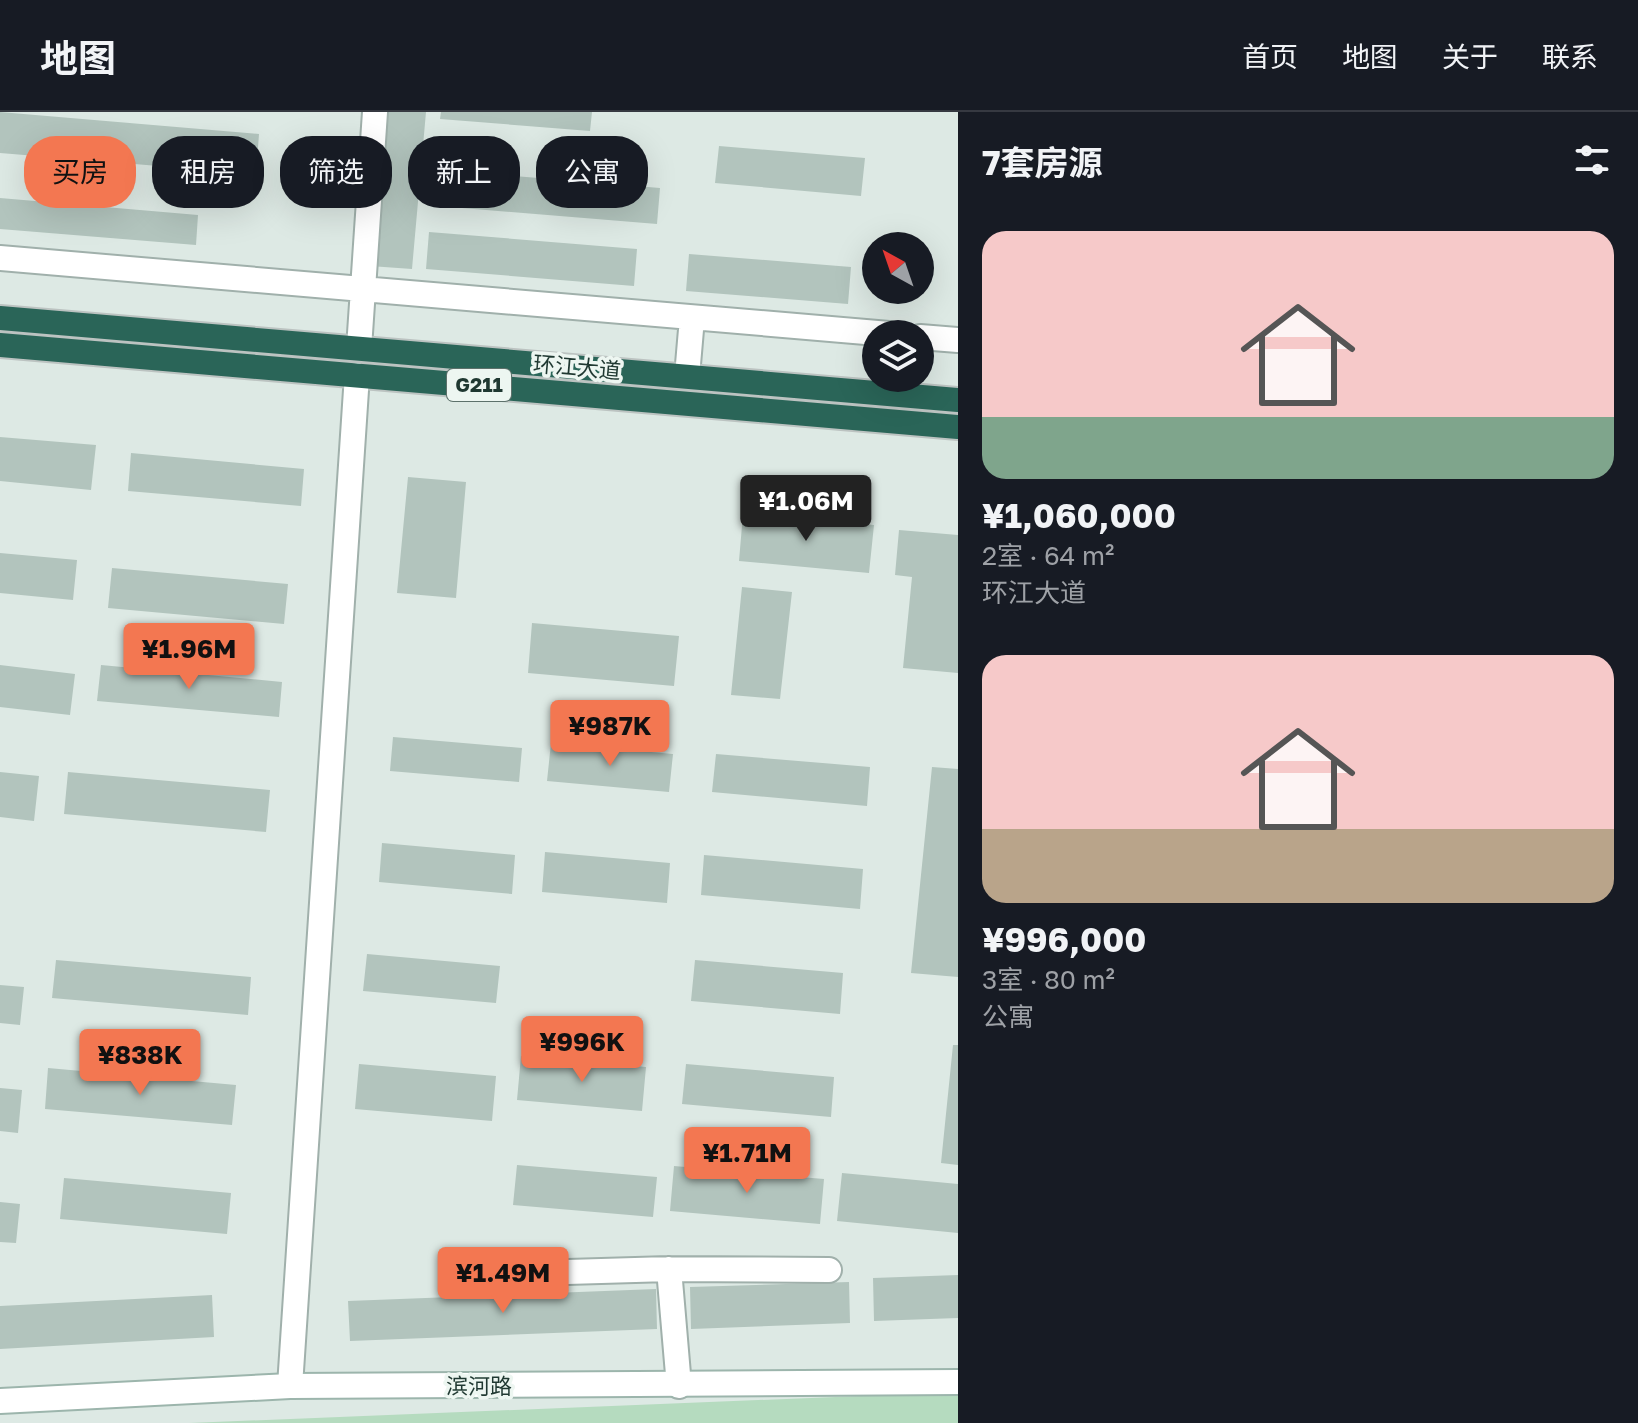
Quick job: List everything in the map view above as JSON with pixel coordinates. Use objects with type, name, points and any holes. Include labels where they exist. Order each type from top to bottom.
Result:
[{"type":"highway","name":"环江大道","points":[[0,318],[958,400]]},
{"type":"highway","name":"环江大道","points":[[0,345],[958,427]]},
{"type":"street","points":[[359,348],[375,112]]},
{"type":"street","points":[[0,258],[862,332]]},
{"type":"street","points":[[687,376],[692,318]]},
{"type":"street","points":[[934,338],[958,340]]},
{"type":"street","points":[[290,1386],[357,375]]},
{"type":"street","points":[[669,1269],[679,1386]]},
{"type":"street","points":[[503,1274],[669,1269],[829,1270]]},
{"type":"street","name":"滨河路","points":[[0,1401],[290,1386],[958,1382]]},
{"type":"green space","points":[[958,1392],[958,1423],[189,1423]]},
{"type":"building","points":[[0,112],[259,134],[152,136],[152,165],[136,164],[136,136],[24,136],[24,155],[0,153]]},
{"type":"building","points":[[383,112],[426,112],[424,136],[408,136],[408,208],[417,208],[412,269],[370,266],[375,208],[392,208],[392,136],[381,136]]},
{"type":"building","points":[[441,112],[592,112],[590,131],[440,119]]},
{"type":"building","points":[[719,146],[865,158],[861,196],[715,183]]},
{"type":"building","points":[[520,176],[536,178],[536,208],[648,208],[648,187],[660,188],[657,224],[462,208],[520,208]]},
{"type":"building","points":[[0,198],[24,200],[24,208],[116,208],[198,215],[196,245],[0,229]]},
{"type":"building","points":[[429,232],[637,249],[634,286],[426,269]]},
{"type":"building","points":[[689,254],[851,267],[848,304],[686,291]]},
{"type":"building","points":[[0,437],[96,445],[91,490],[0,481]]},
{"type":"building","points":[[131,453],[304,469],[301,506],[128,491]]},
{"type":"building","points":[[408,477],[466,482],[456,598],[397,593]]},
{"type":"building","points":[[743,514],[874,525],[869,573],[739,561]]},
{"type":"building","points":[[899,530],[958,535],[958,673],[903,668],[912,577],[895,575]]},
{"type":"building","points":[[0,553],[77,560],[73,600],[0,593]]},
{"type":"building","points":[[112,568],[288,584],[284,624],[108,608]]},
{"type":"building","points":[[742,587],[792,592],[780,699],[731,695]]},
{"type":"building","points":[[532,623],[679,636],[674,686],[528,673]]},
{"type":"building","points":[[0,665],[75,674],[70,715],[0,707]]},
{"type":"building","points":[[101,665],[282,682],[279,717],[97,701]]},
{"type":"building","points":[[393,737],[522,748],[519,782],[390,771]]},
{"type":"building","points":[[551,743],[673,754],[669,792],[547,781]]},
{"type":"building","points":[[716,754],[870,767],[867,806],[712,792]]},
{"type":"building","points":[[932,767],[958,769],[958,977],[911,973]]},
{"type":"building","points":[[0,772],[39,776],[34,821],[0,817]]},
{"type":"building","points":[[68,772],[270,790],[266,832],[64,814]]},
{"type":"building","points":[[382,843],[515,855],[512,894],[379,882]]},
{"type":"building","points":[[545,852],[670,863],[667,903],[542,892]]},
{"type":"building","points":[[704,855],[863,869],[860,909],[701,895]]},
{"type":"building","points":[[367,954],[500,966],[496,1003],[363,991]]},
{"type":"building","points":[[56,960],[251,977],[248,1015],[52,998]]},
{"type":"building","points":[[695,960],[843,973],[840,1014],[691,1001]]},
{"type":"building","points":[[0,985],[24,987],[20,1025],[0,1023]]},
{"type":"building","points":[[953,1045],[958,1045],[958,1165],[941,1163]]},
{"type":"building","points":[[521,1056],[646,1067],[642,1111],[517,1100]]},
{"type":"building","points":[[359,1064],[496,1076],[492,1121],[355,1109]]},
{"type":"building","points":[[686,1064],[834,1077],[831,1117],[682,1104]]},
{"type":"building","points":[[48,1068],[236,1085],[232,1125],[45,1109]]},
{"type":"building","points":[[0,1088],[22,1090],[18,1133],[0,1131]]},
{"type":"building","points":[[517,1165],[657,1177],[653,1217],[513,1205]]},
{"type":"building","points":[[674,1166],[824,1179],[820,1224],[670,1211]]},
{"type":"building","points":[[842,1173],[958,1184],[958,1233],[837,1221]]},
{"type":"building","points":[[64,1178],[231,1193],[227,1234],[60,1219]]},
{"type":"building","points":[[0,1202],[20,1204],[16,1243],[0,1242]]},
{"type":"building","points":[[958,1275],[958,1318],[874,1321],[873,1278]]},
{"type":"building","points":[[849,1282],[850,1323],[691,1329],[690,1287]]},
{"type":"building","points":[[656,1289],[657,1329],[350,1341],[348,1301]]},
{"type":"building","points":[[212,1295],[214,1337],[0,1349],[0,1306]]}]
